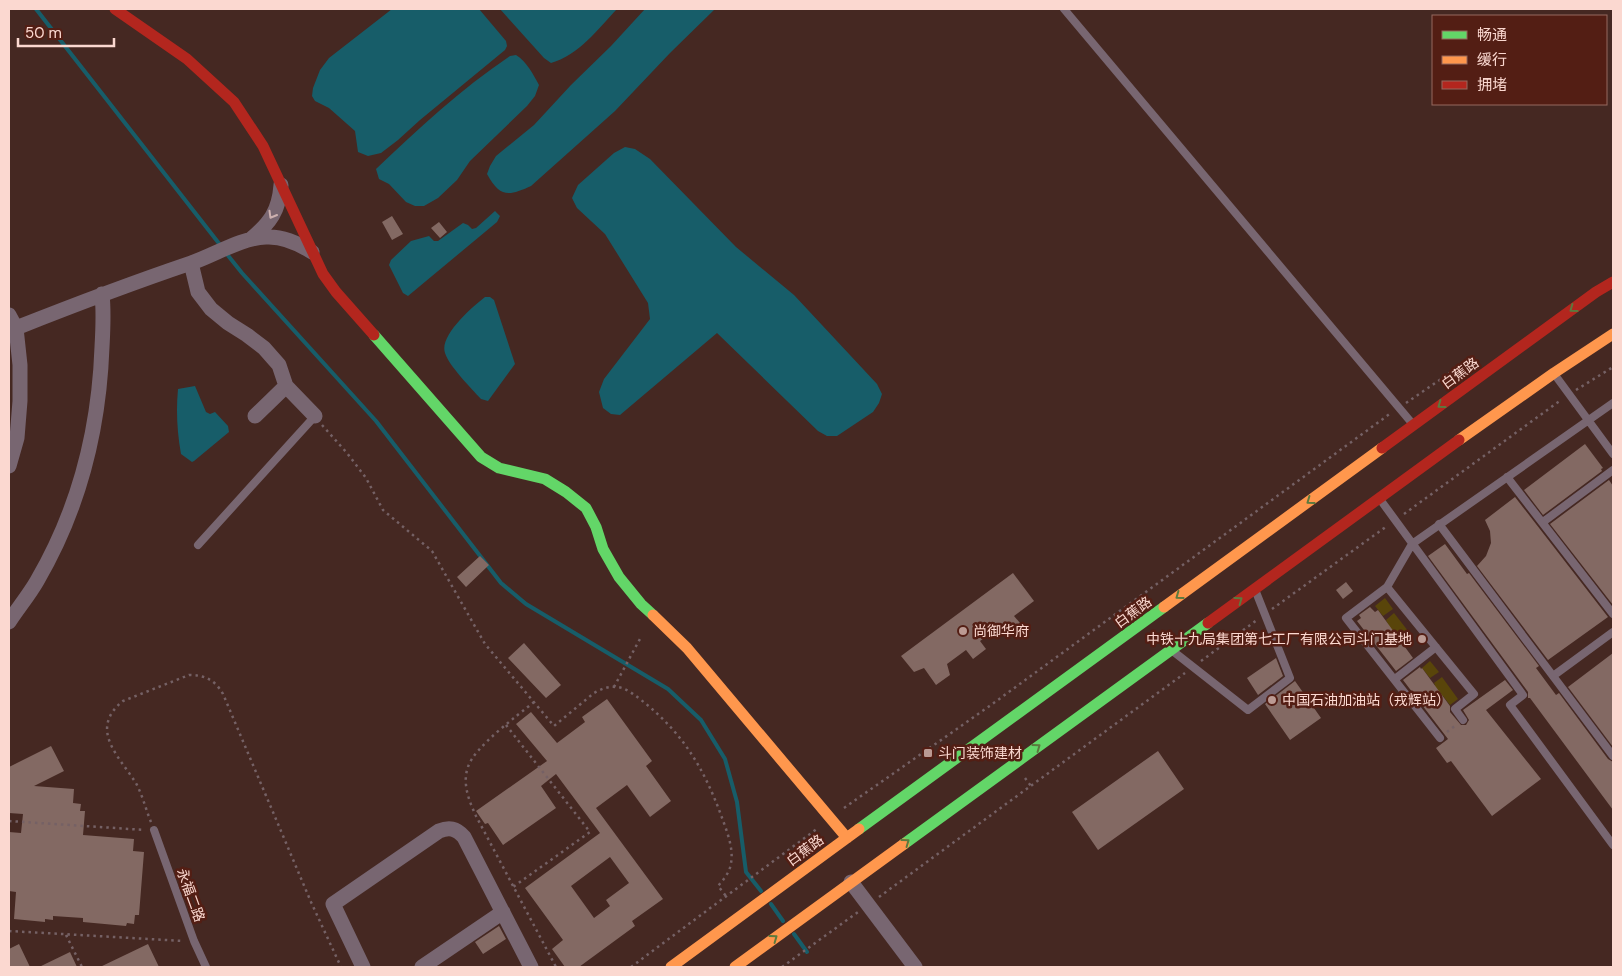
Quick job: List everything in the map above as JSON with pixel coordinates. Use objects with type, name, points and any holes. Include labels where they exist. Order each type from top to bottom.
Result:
[{"type":"main road","points":[[115,9],[187,59],[234,102],[263,146],[323,274],[336,292],[481,456],[499,468],[545,480],[566,492],[586,508],[603,548],[625,584],[641,604],[687,648],[847,838]]},
{"type":"main road","name":"白蕉路","points":[[671,967],[1420,425],[1596,292],[1613,282]]},
{"type":"main road","points":[[735,967],[1380,498],[1440,448],[1613,334]]},
{"type":"street","points":[[250,240],[265,227],[274,214],[280,200],[281,184]]},
{"type":"street","points":[[9,466],[17,438],[20,401],[20,365],[12,321],[102,294],[250,240],[267,236],[284,238],[299,243],[313,252]]},
{"type":"street","points":[[191,263],[198,292],[211,309],[264,348],[279,365],[286,386],[315,416]]},
{"type":"street","points":[[9,622],[37,582],[68,520],[89,453],[101,382],[104,310],[102,294]]},
{"type":"street","points":[[254,416],[286,386]]},
{"type":"street","points":[[363,967],[333,904],[446,828],[453,828],[464,837],[531,967]]},
{"type":"street","points":[[851,882],[915,967]]},
{"type":"street","points":[[422,967],[503,912]]},
{"type":"lane","points":[[1064,9],[1399,408],[1420,425]]},
{"type":"lane","points":[[1554,373],[1613,454]]},
{"type":"lane","points":[[1440,738],[1346,618],[1387,587],[1412,544],[1613,403]]},
{"type":"lane","points":[[198,545],[315,416]]},
{"type":"lane","points":[[1542,522],[1613,470]]},
{"type":"lane","points":[[1507,476],[1613,614]]},
{"type":"lane","points":[[1380,498],[1523,694],[1510,705],[1613,845]]},
{"type":"lane","points":[[1439,524],[1613,756]]},
{"type":"lane","points":[[1387,587],[1474,694],[1455,709],[1463,720]]},
{"type":"lane","points":[[1171,650],[1248,710],[1290,678],[1254,589]]},
{"type":"lane","points":[[1553,676],[1613,632]]},
{"type":"lane","points":[[1395,679],[1436,646]]},
{"type":"lane","name":"永福二路","points":[[154,830],[194,941],[206,967]]},
{"type":"path","points":[[630,967],[830,818],[991,705],[1399,408],[1465,363]]},
{"type":"path","points":[[315,416],[366,478],[383,510],[432,551],[485,644],[554,726],[594,693],[602,689],[614,687],[624,689],[652,709],[677,734],[695,758],[711,787],[726,828],[731,850],[731,862],[728,873],[718,886],[726,896]]},
{"type":"path","points":[[614,687],[641,637]]},
{"type":"path","points":[[9,821],[154,830],[137,786],[111,746],[107,734],[108,721],[114,709],[123,702],[189,674],[200,675],[210,679],[223,694],[311,902],[341,967]]},
{"type":"path","points":[[534,702],[478,751],[468,767],[466,786],[469,801],[556,967]]},
{"type":"path","points":[[1440,738],[1463,720]]},
{"type":"path","points":[[506,726],[590,832],[513,888]]},
{"type":"path","points":[[9,931],[194,941]]},
{"type":"path","points":[[66,934],[82,967]]},
{"type":"shaded area","points":[[1385,598],[1393,609],[1383,616],[1375,606]]},
{"type":"shaded area","points":[[1394,613],[1412,636],[1402,643],[1387,628],[1389,626],[1386,620]]},
{"type":"shaded area","points":[[1430,661],[1439,672],[1430,678],[1422,668]]},
{"type":"shaded area","points":[[1442,677],[1458,699],[1450,705],[1432,687]]},
{"type":"water","points":[[392,9],[479,9],[506,41],[507,46],[505,50],[398,140],[381,153],[368,156],[358,152],[355,131],[329,108],[315,101],[312,96],[313,88],[320,70],[329,58]]},
{"type":"water","points":[[500,9],[617,9],[579,48],[551,63],[544,58]]},
{"type":"water","points":[[645,9],[715,9],[615,111],[531,186],[511,193],[501,191],[496,187],[487,174],[496,156],[534,125]]},
{"type":"water","points":[[516,55],[527,65],[539,85],[535,96],[470,161],[457,180],[438,198],[424,206],[415,206],[406,202],[389,184],[379,179],[376,169],[424,124],[474,82],[510,56]]},
{"type":"water","points":[[625,147],[635,149],[650,159],[736,247],[794,295],[877,384],[882,394],[873,412],[837,436],[827,436],[818,431],[717,333],[620,415],[611,414],[603,408],[599,392],[604,379],[650,319],[648,303],[605,234],[577,208],[572,198],[578,185],[614,153]]},
{"type":"water","points":[[495,211],[500,216],[497,222],[408,296],[403,293],[389,265],[391,260],[411,241],[429,236],[434,241],[438,241],[463,223],[472,229],[476,228]]},
{"type":"water","points":[[485,297],[490,297],[494,300],[515,364],[488,401],[481,399],[466,383],[447,358],[444,346],[458,322]]},
{"type":"water","points":[[195,386],[206,412],[210,414],[215,412],[228,426],[229,432],[192,462],[181,454],[177,405],[178,389]]},
{"type":"building","points":[[392,216],[403,234],[392,240],[382,222]]},
{"type":"building","points":[[439,222],[447,232],[440,238],[431,228]]},
{"type":"building","points":[[1585,444],[1603,468],[1601,469],[1602,471],[1543,515],[1524,490]]},
{"type":"building","points":[[1609,480],[1613,486],[1613,605],[1550,524]]},
{"type":"building","points":[[1515,497],[1608,617],[1548,660],[1477,566],[1486,556],[1491,543],[1490,531],[1485,520]]},
{"type":"building","points":[[1445,544],[1539,666],[1536,668],[1556,695],[1559,693],[1608,759],[1613,762],[1613,810],[1530,698],[1528,698],[1528,692],[1428,556]]},
{"type":"building","points":[[480,556],[489,565],[466,587],[457,577]]},
{"type":"building","name":"尚御华府","points":[[1013,573],[1034,601],[1014,616],[1020,623],[1003,635],[998,628],[980,641],[986,649],[973,659],[966,650],[947,664],[950,675],[936,685],[924,668],[914,672],[901,656]]},
{"type":"building","points":[[1346,582],[1353,591],[1343,599],[1336,590]]},
{"type":"building","points":[[1370,607],[1375,612],[1378,610],[1413,658],[1396,671],[1357,621],[1361,618],[1359,615]]},
{"type":"building","points":[[524,643],[561,685],[546,698],[508,658]]},
{"type":"building","points":[[1613,653],[1613,747],[1568,687]]},
{"type":"building","points":[[1276,658],[1283,676],[1258,695],[1247,678]]},
{"type":"building","points":[[1420,667],[1450,706],[1450,712],[1461,725],[1466,725],[1469,720],[1463,710],[1505,680],[1513,690],[1486,710],[1541,779],[1492,816],[1451,761],[1447,763],[1436,748],[1448,739],[1403,680]]},
{"type":"building","points":[[1295,681],[1321,718],[1290,740],[1265,704]]},
{"type":"building","points":[[607,699],[652,761],[646,766],[671,801],[650,817],[627,785],[596,808],[663,899],[632,921],[635,926],[579,967],[565,967],[552,949],[563,940],[525,888],[600,833],[556,774],[541,786],[556,808],[503,845],[488,823],[485,824],[476,811],[547,761],[516,724],[531,712],[557,743],[585,722],[582,717]],"holes":[[[610,857],[629,883],[606,900],[610,906],[594,918],[571,886]]]},
{"type":"building","points":[[51,746],[64,771],[34,786],[74,789],[73,803],[81,804],[80,811],[85,811],[83,835],[134,839],[133,851],[144,852],[139,915],[135,915],[134,924],[127,923],[126,926],[83,922],[83,918],[53,916],[53,920],[45,919],[45,922],[14,919],[16,892],[9,891],[9,832],[21,833],[23,814],[9,813],[9,767]]},
{"type":"building","points":[[1158,751],[1184,789],[1098,850],[1072,812]]},
{"type":"building","points":[[499,926],[506,939],[483,954],[475,942]]},
{"type":"building","points":[[19,944],[30,967],[9,967],[9,949]]},
{"type":"building","points":[[148,944],[159,967],[100,967]]},
{"type":"building","points":[[70,952],[77,967],[39,967]]},
{"type":"waterway","points":[[36,9],[221,246]]},
{"type":"waterway","points":[[226,253],[376,421],[501,583],[526,604],[668,689],[701,720],[725,759],[737,802],[746,872],[761,891]]},
{"type":"waterway","points":[[771,904],[783,921]]},
{"type":"waterway","points":[[794,934],[807,952]]},
{"type":"traffic: fast","points":[[374,335],[481,457],[499,468],[545,479],[566,492],[586,508],[596,527],[603,549],[619,577],[641,604],[653,615]]},
{"type":"traffic: fast","points":[[859,829],[1164,607]]},
{"type":"traffic: fast","points":[[904,844],[1208,623]]},
{"type":"traffic: slow","points":[[1459,440],[1613,334]]},
{"type":"traffic: slow","points":[[1164,607],[1382,448]]},
{"type":"traffic: slow","points":[[653,615],[687,648],[847,838]]},
{"type":"traffic: slow","points":[[671,967],[859,829]]},
{"type":"traffic: slow","points":[[735,967],[904,844]]},
{"type":"traffic: jam","points":[[115,9],[187,59],[234,102],[263,146],[323,274],[336,292],[374,335]]},
{"type":"traffic: jam","points":[[1382,448],[1596,292],[1613,282]]},
{"type":"traffic: jam","points":[[1208,623],[1459,440]]},
{"type":"place","name":"尚御华府","points":[[963,631]]},
{"type":"place","name":"中铁十九局集团第七工厂有限公司斗门基地","points":[[1422,639]]},
{"type":"place","name":"中国石油加油站（戎辉站）","points":[[1272,700]]},
{"type":"place","name":"斗门装饰建材","points":[[928,753]]}]
